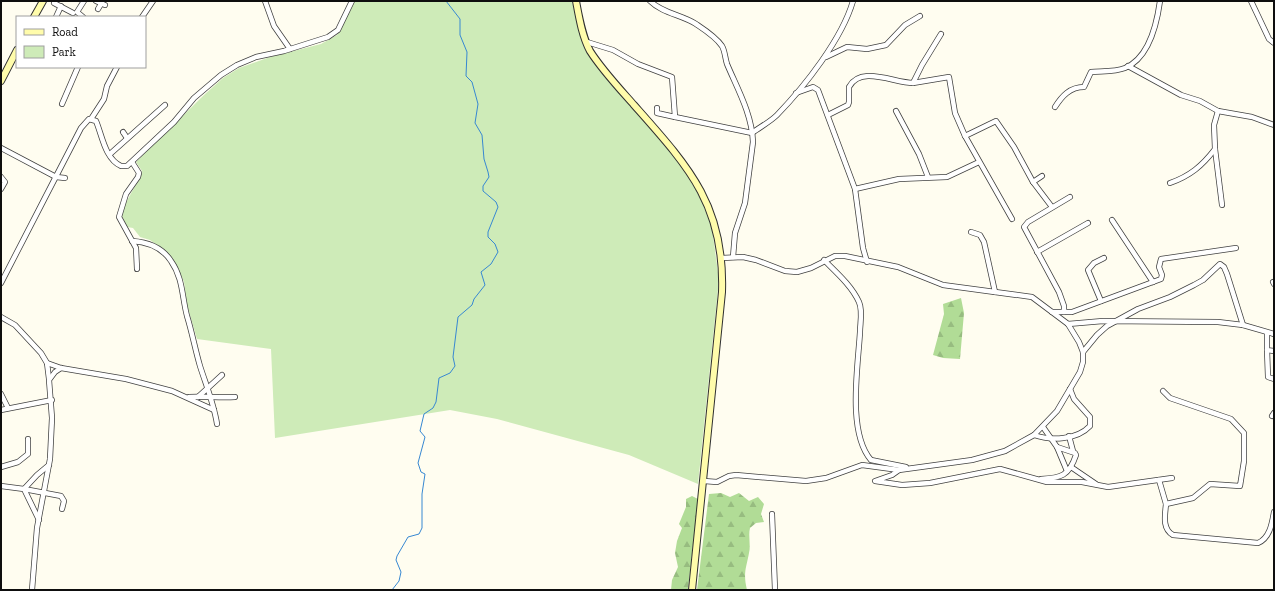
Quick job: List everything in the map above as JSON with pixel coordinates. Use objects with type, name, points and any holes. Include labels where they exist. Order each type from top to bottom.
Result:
[{"type":"street","points":[[35,16],[43,1]]},
{"type":"street","points":[[54,3],[73,14],[84,1]]},
{"type":"street","points":[[96,1],[103,4],[98,9]]},
{"type":"street","points":[[143,16],[153,1]]},
{"type":"street","points":[[265,1],[274,26],[290,49]]},
{"type":"street","points":[[91,119],[96,121],[115,162],[121,166],[127,166],[174,122],[194,98],[221,76],[246,61],[318,41],[334,33],[341,24],[352,1]]},
{"type":"street","points":[[576,1],[590,50],[618,87],[673,148],[699,185],[715,225],[722,258],[722,292],[692,590]]},
{"type":"street","points":[[650,1],[660,9],[695,23],[715,38],[722,47],[726,62],[744,103],[752,133],[746,195],[735,233],[733,258]]},
{"type":"street","points":[[657,108],[657,113],[752,133],[776,116],[825,57],[846,19],[853,1]]},
{"type":"street","points":[[1055,107],[1065,94],[1072,89],[1084,87],[1091,72],[1119,70],[1137,60],[1151,36],[1160,1]]},
{"type":"street","points":[[1251,1],[1266,34],[1274,43]]},
{"type":"street","points":[[56,16],[60,6]]},
{"type":"street","points":[[825,57],[847,47],[867,49],[886,45],[905,25],[920,16]]},
{"type":"street","points":[[913,83],[922,64],[941,34]]},
{"type":"street","points":[[587,42],[613,50],[638,64],[672,77],[675,117]]},
{"type":"street","points":[[1,81],[16,52]]},
{"type":"street","points":[[1128,66],[1181,96],[1200,101],[1218,111],[1252,117],[1274,125]]},
{"type":"street","points":[[62,104],[78,68]]},
{"type":"street","points":[[1,283],[73,147],[81,128],[85,122],[91,119],[104,99],[107,86],[116,68]]},
{"type":"street","points":[[828,116],[848,105],[850,102],[849,87],[855,80],[863,76],[913,83],[949,77],[955,113],[965,136],[1012,219]]},
{"type":"street","points":[[796,93],[816,88],[828,116],[855,189],[863,248],[867,262]]},
{"type":"street","points":[[110,154],[165,104]]},
{"type":"street","points":[[896,111],[919,154],[928,177]]},
{"type":"street","points":[[1218,111],[1214,125],[1215,149],[1222,205]]},
{"type":"street","points":[[965,136],[996,121],[1014,147],[1034,182],[1052,207]]},
{"type":"street","points":[[123,132],[127,138]]},
{"type":"street","points":[[1,148],[56,177],[65,178]]},
{"type":"street","points":[[1170,183],[1192,173],[1215,149]]},
{"type":"street","points":[[132,162],[139,173],[138,177],[126,194],[119,217],[136,248],[137,269]]},
{"type":"street","points":[[855,189],[899,179],[947,177],[979,162]]},
{"type":"street","points":[[1034,182],[1042,176]]},
{"type":"street","points":[[1,177],[5,182],[1,189]]},
{"type":"street","points":[[1064,312],[1064,306],[1059,292],[1025,231],[1025,224],[1070,197]]},
{"type":"street","points":[[1112,220],[1153,282]]},
{"type":"street","points":[[1036,252],[1088,223]]},
{"type":"street","points":[[971,232],[980,235],[984,242],[995,292]]},
{"type":"street","points":[[132,241],[147,242],[157,247],[171,260],[182,287],[187,317],[211,397],[217,424]]},
{"type":"street","points":[[1052,312],[1072,312],[1153,282],[1162,277],[1159,267],[1162,260],[1236,248]]},
{"type":"street","points":[[704,481],[717,482],[729,476],[736,475],[806,481],[826,478],[862,465],[899,470],[972,460],[1005,451],[1034,435],[1043,427],[1056,411],[1070,389],[1080,372],[1083,362],[1083,352],[1068,324],[1032,297],[943,285],[898,267],[867,262],[845,256],[834,256],[811,268],[797,272],[785,271],[756,260],[722,258]]},
{"type":"street","points":[[1101,301],[1088,270],[1094,263],[1104,258]]},
{"type":"street","points":[[824,260],[853,292],[861,306],[857,396],[858,425],[861,442],[871,460],[909,468]]},
{"type":"street","points":[[1083,352],[1099,332],[1114,321],[1194,285],[1203,280],[1220,264],[1224,267],[1227,274],[1243,325]]},
{"type":"street","points":[[1,317],[15,325],[41,353],[47,363],[52,400],[52,436],[49,465],[39,520],[32,590]]},
{"type":"street","points":[[1068,324],[1114,321],[1218,322],[1243,325],[1266,333],[1274,334]]},
{"type":"street","points":[[1266,333],[1268,377],[1274,379]]},
{"type":"street","points":[[1267,350],[1274,351]]},
{"type":"street","points":[[47,363],[61,368],[126,379],[176,392],[214,410]]},
{"type":"street","points":[[49,380],[55,372],[61,368]]},
{"type":"street","points":[[198,396],[222,375]]},
{"type":"street","points":[[1034,435],[1052,439],[1069,436],[1088,428],[1092,420],[1074,399],[1070,389]]},
{"type":"street","points":[[1163,391],[1170,398],[1234,421],[1244,433],[1244,461],[1240,486],[1210,484],[1193,498],[1166,504]]},
{"type":"street","points":[[1,394],[8,408]]},
{"type":"street","points":[[187,397],[235,397]]},
{"type":"street","points":[[1,410],[52,400]]},
{"type":"street","points":[[1043,427],[1057,447],[1067,471]]},
{"type":"street","points":[[1035,479],[1059,478],[1071,467],[1076,455],[1073,451],[1069,436]]},
{"type":"street","points":[[1,467],[18,462],[28,454],[28,439]]},
{"type":"street","points":[[1057,447],[1073,451]]},
{"type":"street","points":[[24,489],[49,465]]},
{"type":"street","points":[[1071,467],[1098,486]]},
{"type":"street","points":[[899,470],[892,475],[875,481],[902,485],[930,483],[1000,469],[1054,483],[1076,482],[1108,487],[1172,478]]},
{"type":"street","points":[[1159,480],[1166,504],[1165,524],[1173,535],[1244,542],[1261,541],[1272,525],[1274,512]]},
{"type":"street","points":[[1,486],[61,496],[64,501],[62,509]]},
{"type":"street","points":[[24,489],[39,520]]},
{"type":"street","points":[[772,514],[775,590]]},
{"type":"green space","points":[[355,1],[572,1],[581,37],[588,52],[680,162],[701,198],[712,228],[719,280],[698,484],[629,455],[497,419],[450,410],[275,438],[271,349],[197,339],[187,305],[184,282],[176,265],[167,252],[150,240],[140,237],[133,228],[127,227],[122,216],[123,208],[141,175],[142,171],[136,162],[223,78],[239,68],[270,57],[321,44],[337,35]]},
{"type":"green space","points":[[961,298],[964,313],[960,359],[943,358],[933,355],[944,314],[943,304]]},
{"type":"green space","points":[[721,493],[730,497],[739,493],[749,501],[758,497],[764,504],[761,514],[764,522],[756,523],[750,528],[750,550],[745,575],[747,590],[697,590],[709,494]]},
{"type":"green space","points":[[692,496],[698,499],[688,590],[671,590],[672,580],[678,567],[675,553],[677,541],[682,528],[679,524],[686,507],[686,499]]},
{"type":"waterway","points":[[392,590],[399,581],[401,572],[396,560],[397,556],[408,537],[419,534],[422,528],[422,494],[425,474],[421,472],[418,463],[425,437],[420,431],[424,414],[433,408],[436,402],[439,378],[450,373],[455,366],[453,357],[458,317],[472,305],[474,299],[485,285],[481,272],[491,264],[498,252],[495,244],[488,237],[488,232],[498,207],[496,202],[483,191],[483,186],[489,177],[484,159],[482,135],[475,123],[478,104],[472,82],[466,76],[467,52],[460,35],[460,19],[446,1]]}]
